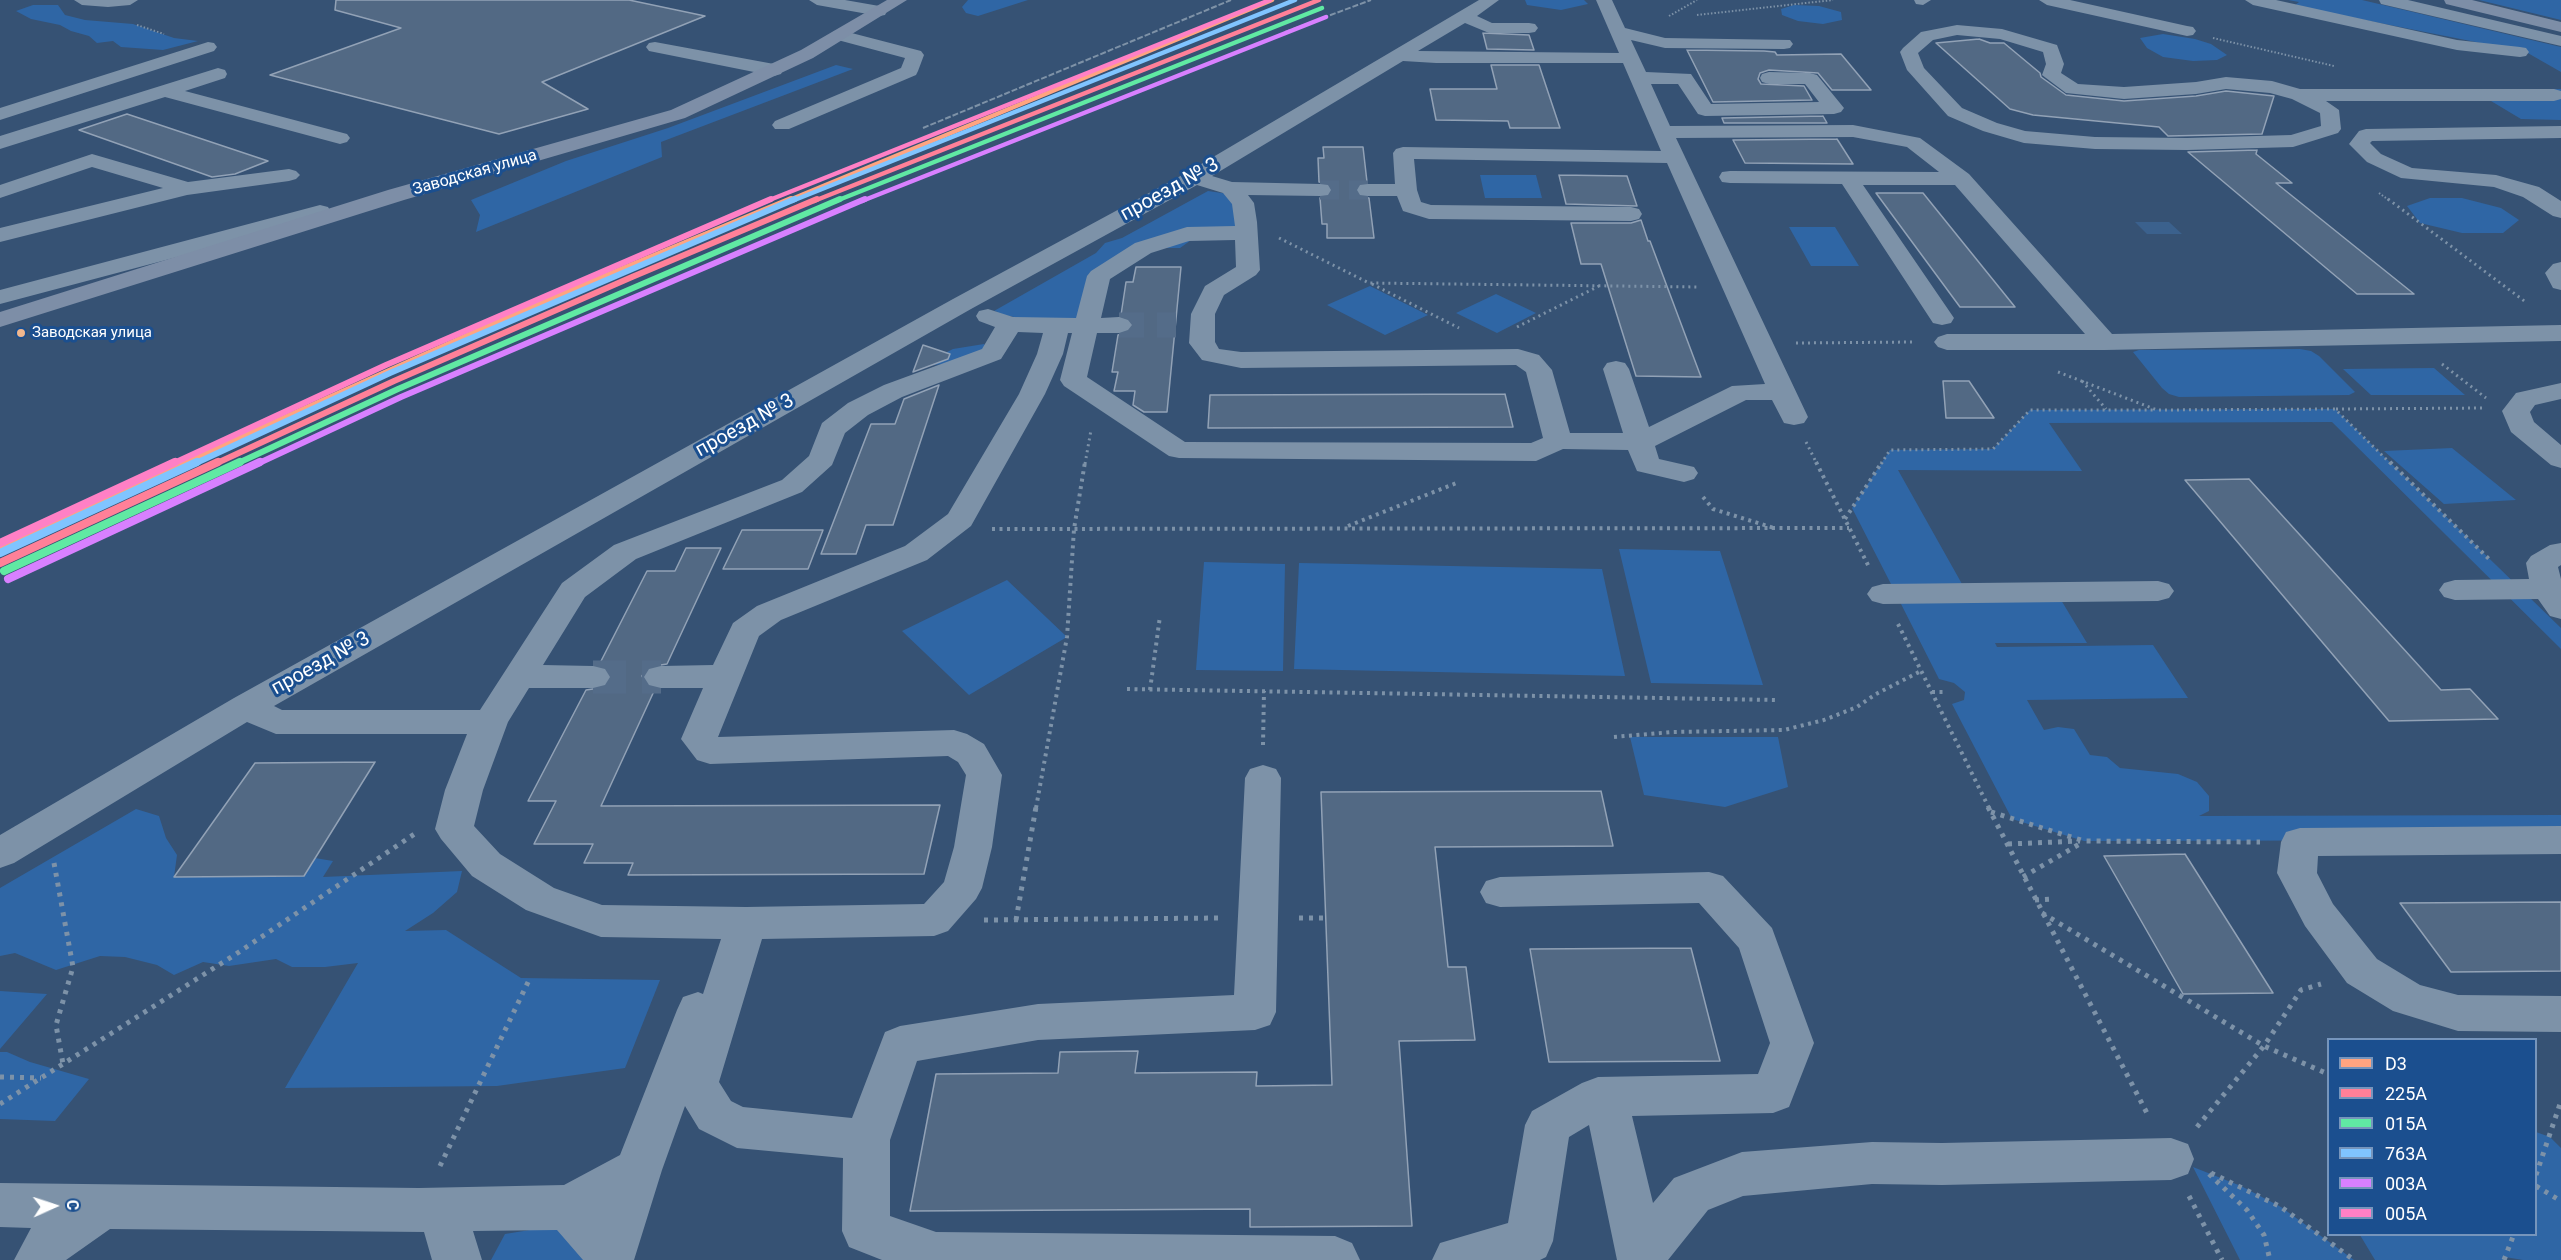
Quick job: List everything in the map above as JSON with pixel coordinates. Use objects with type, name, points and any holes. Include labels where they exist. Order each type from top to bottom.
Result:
[{"type":"main road","name":"Заводская улица","points":[[0,320],[309,199],[678,114],[774,70],[899,0]]},
{"type":"main road","points":[[2452,0],[2561,27]]},
{"type":"street","points":[[86,1],[130,0]]},
{"type":"street","points":[[817,0],[879,11]]},
{"type":"street","name":"проезд № 3","points":[[0,853],[246,706],[962,304],[1194,178],[1491,0]]},
{"type":"street","points":[[1604,0],[1733,288],[1794,417]]},
{"type":"street","points":[[2047,0],[2187,31]]},
{"type":"street","points":[[2253,0],[2457,45],[2520,52]]},
{"type":"street","points":[[2387,0],[2561,42]]},
{"type":"street","points":[[2085,24],[2102,12]]},
{"type":"street","points":[[1464,16],[1489,28],[1529,28]]},
{"type":"street","points":[[1957,30],[2002,34],[2051,49],[2055,64],[2051,75],[2073,89],[2124,93],[2196,88],[2226,83],[2272,87],[2299,95],[2329,110],[2331,129],[2293,141],[2187,144],[2095,143],[2024,137],[1990,127],[1955,112],[1916,70],[1910,52],[1927,36],[1957,30]]},
{"type":"street","points":[[1617,31],[1665,43],[1784,44]]},
{"type":"street","points":[[782,125],[909,71],[915,56],[840,35]]},
{"type":"street","points":[[2051,49],[2068,37]]},
{"type":"street","points":[[0,114],[208,47]]},
{"type":"street","points":[[655,47],[774,70]]},
{"type":"street","points":[[1399,55],[1436,58],[1629,58]]},
{"type":"street","points":[[0,143],[218,74]]},
{"type":"street","points":[[1639,78],[1684,78],[1705,110],[1834,108],[1810,79],[1769,78]]},
{"type":"street","points":[[164,91],[340,138],[277,161],[309,199]]},
{"type":"street","points":[[2299,95],[2554,95]]},
{"type":"street","points":[[2372,95],[2432,133]]},
{"type":"street","points":[[1664,132],[1853,131],[1913,142],[1961,179],[2105,342]]},
{"type":"street","points":[[2561,132],[2366,135],[2359,144],[2374,158],[2408,174],[2496,181],[2531,192],[2561,211]]},
{"type":"street","points":[[1631,214],[1429,212],[1412,206],[1406,190],[1403,153],[1675,156]]},
{"type":"street","points":[[0,192],[92,160],[188,189],[309,199]]},
{"type":"street","points":[[1730,177],[1961,179]]},
{"type":"street","points":[[1194,178],[1230,188],[1320,190]]},
{"type":"street","points":[[1849,179],[1945,330],[2105,342],[2561,333]]},
{"type":"street","points":[[1230,188],[1243,203],[1248,270],[1214,291],[1203,314],[1202,344],[1211,355],[1241,360],[1518,357],[1530,361],[1539,370],[1558,441]]},
{"type":"street","points":[[0,235],[188,189]]},
{"type":"street","points":[[1368,190],[1406,190]]},
{"type":"street","points":[[0,297],[309,199]]},
{"type":"street","points":[[1010,324],[992,354],[893,391],[858,409],[832,429],[822,459],[792,486],[625,552],[573,590],[490,722],[461,803],[454,829],[486,865],[540,899],[601,921],[739,923],[934,920],[962,888],[973,847],[984,775],[971,753],[954,743],[710,750],[699,739],[745,630],[770,613],[916,553],[960,520],[1032,394],[1050,354],[1072,326],[1099,276],[1143,248],[1187,234],[1246,228]]},
{"type":"street","points":[[2561,269],[2557,273],[2561,283]]},
{"type":"street","points":[[962,304],[1010,324],[1119,325]]},
{"type":"street","points":[[1176,325],[1203,325]]},
{"type":"street","points":[[1072,326],[1073,380],[1179,450],[1536,452],[1558,441],[1640,442],[1741,392],[1782,392]]},
{"type":"street","points":[[1616,369],[1647,465],[1684,473]]},
{"type":"street","points":[[2561,390],[2526,399],[2516,411],[2521,426],[2561,459]]},
{"type":"street","points":[[2455,590],[2543,595],[2542,563],[2561,552]]},
{"type":"street","points":[[1883,594],[2158,591]]},
{"type":"street","points":[[519,676],[592,677]]},
{"type":"street","points":[[661,677],[726,676]]},
{"type":"street","points":[[246,706],[276,722],[490,722]]},
{"type":"street","points":[[1263,778],[1256,1012],[1038,1022],[900,1045],[867,1140],[866,1231],[936,1256],[1335,1260]]},
{"type":"street","points":[[2561,840],[2300,842],[2297,873],[2319,915],[2362,971],[2408,999],[2458,1014],[2561,1014]]},
{"type":"street","points":[[1457,1260],[1529,1241],[1548,1125],[1598,1096],[1773,1093],[1792,1043],[1757,940],[1709,887],[1500,892]]},
{"type":"street","points":[[739,923],[697,1082],[704,1099],[715,1115],[737,1126],[867,1140]]},
{"type":"street","points":[[610,1257],[638,1170],[739,923]]},
{"type":"street","points":[[1605,1096],[1641,1257]]},
{"type":"street","points":[[1641,1257],[1691,1194],[1742,1174],[1872,1163],[2188,1165]]},
{"type":"street","points":[[0,1205],[430,1210],[568,1207],[638,1170]]},
{"type":"street","points":[[39,1260],[51,1240],[102,1206]]},
{"type":"street","points":[[568,1207],[610,1257]]},
{"type":"street","points":[[430,1210],[457,1260]]},
{"type":"path","points":[[1687,16],[1833,0]]},
{"type":"path","points":[[86,1],[93,12],[208,47]]},
{"type":"path","points":[[1665,19],[1676,17]]},
{"type":"path","points":[[2374,189],[2533,308]]},
{"type":"path","points":[[1246,228],[1369,283],[1518,357]]},
{"type":"path","points":[[1369,283],[1733,288]]},
{"type":"path","points":[[1488,342],[1599,286]]},
{"type":"path","points":[[1759,343],[1945,330]]},
{"type":"path","points":[[2407,335],[2521,426]]},
{"type":"path","points":[[2048,368],[2157,410]]},
{"type":"path","points":[[2081,381],[2107,410]]},
{"type":"path","points":[[1016,920],[1067,637],[1074,529],[1097,396]]},
{"type":"path","points":[[1845,519],[1890,450],[1993,449],[2030,410],[2497,408]]},
{"type":"path","points":[[2335,409],[2543,595]]},
{"type":"path","points":[[1794,417],[2041,913],[2188,1165],[2222,1260]]},
{"type":"path","points":[[1684,473],[1713,509],[1778,529]]},
{"type":"path","points":[[1345,527],[1462,481]]},
{"type":"path","points":[[960,520],[977,529],[1849,528]]},
{"type":"path","points":[[1150,690],[1160,616]]},
{"type":"path","points":[[1614,737],[1672,732],[1784,730],[1824,720],[1857,707],[1876,694],[1921,671]]},
{"type":"path","points":[[1127,689],[1778,700]]},
{"type":"path","points":[[1263,778],[1264,691]]},
{"type":"path","points":[[1932,692],[1946,692]]},
{"type":"path","points":[[0,1104],[236,954],[461,803]]},
{"type":"path","points":[[1991,812],[2084,841]]},
{"type":"path","points":[[2023,878],[2084,841]]},
{"type":"path","points":[[2007,844],[2084,841],[2300,842]]},
{"type":"path","points":[[53,858],[73,968],[56,1025],[63,1064]]},
{"type":"path","points":[[2035,900],[2054,899]]},
{"type":"path","points":[[2041,913],[2265,1046],[2327,1074]]},
{"type":"path","points":[[973,920],[1177,919]]},
{"type":"path","points":[[2188,1165],[2301,990],[2362,971]]},
{"type":"path","points":[[430,1210],[530,978]]},
{"type":"path","points":[[0,1077],[42,1078]]},
{"type":"path","points":[[2537,1169],[2561,1101]]},
{"type":"path","points":[[2188,1165],[2247,1210],[2264,1235],[2270,1260]]},
{"type":"path","points":[[2188,1165],[2241,1186],[2281,1207],[2354,1260]]},
{"type":"path","points":[[2537,1187],[2561,1201]]},
{"type":"path","points":[[2504,1260],[2513,1236]]},
{"type":"shaded area","points":[[968,0],[1028,0],[978,16],[966,13],[962,7]]},
{"type":"shaded area","points":[[1525,0],[1584,0],[1588,4],[1561,10],[1527,5]]},
{"type":"shaded area","points":[[2288,0],[2362,0],[2561,47],[2561,72],[2526,52],[2294,6],[2299,2]]},
{"type":"shaded area","points":[[2479,0],[2561,0],[2561,20]]},
{"type":"shaded area","points":[[33,5],[58,5],[65,15],[85,20],[133,24],[174,38],[198,41],[163,50],[121,47],[113,41],[97,43],[89,36],[60,25],[31,19],[16,11]]},
{"type":"shaded area","points":[[1794,5],[1819,6],[1841,12],[1842,20],[1823,24],[1798,21],[1782,15],[1781,9]]},
{"type":"shaded area","points":[[2163,34],[2211,44],[2227,55],[2217,60],[2193,61],[2163,57],[2147,48],[2140,38]]},
{"type":"shaded area","points":[[836,65],[853,69],[661,142],[662,157],[476,232],[480,215],[471,200],[566,161],[668,128]]},
{"type":"shaded area","points":[[2471,89],[2561,89],[2561,120],[2521,119]]},
{"type":"shaded area","points":[[1480,175],[1536,175],[1542,198],[1485,198]]},
{"type":"shaded area","points":[[1208,191],[1236,195],[1247,233],[1194,238],[1180,248],[1165,248],[1144,254],[1112,268],[1089,320],[1028,321],[998,315],[998,312],[994,311],[1096,253],[1105,243],[1122,238]]},
{"type":"shaded area","points":[[2430,198],[2462,198],[2501,208],[2519,220],[2503,233],[2462,233],[2420,223],[2407,206]]},
{"type":"shaded area","points":[[2135,222],[2169,222],[2182,234],[2147,234]]},
{"type":"shaded area","points":[[1789,227],[1835,227],[1859,266],[1811,266]]},
{"type":"shaded area","points":[[1370,286],[1428,315],[1385,335],[1327,305]]},
{"type":"shaded area","points":[[1496,294],[1536,313],[1497,333],[1456,313]]},
{"type":"shaded area","points":[[984,344],[988,349],[957,363],[931,365],[939,356],[953,349]]},
{"type":"shaded area","points":[[2300,349],[2311,351],[2319,356],[2355,392],[2349,395],[2179,397],[2169,394],[2162,388],[2133,352],[2139,350]]},
{"type":"shaded area","points":[[2434,368],[2465,395],[2371,395],[2343,369]]},
{"type":"shaded area","points":[[2335,409],[2561,628],[2561,649],[2332,422],[2049,423],[2082,471],[1898,470],[1962,584],[1891,584],[1852,508],[1890,450],[1993,449],[2030,410]]},
{"type":"shaded area","points":[[2452,448],[2516,500],[2444,504],[2384,451]]},
{"type":"shaded area","points":[[1619,549],[1720,551],[1763,685],[1651,683]]},
{"type":"shaded area","points":[[1204,562],[1285,564],[1283,671],[1196,670]]},
{"type":"shaded area","points":[[1299,563],[1602,569],[1625,676],[1294,669]]},
{"type":"shaded area","points":[[1007,580],[1067,637],[969,695],[902,631]]},
{"type":"shaded area","points":[[1899,600],[2061,600],[2087,643],[1995,643],[1997,647],[2153,645],[2188,698],[2027,700],[2044,730],[2058,727],[2074,729],[2090,755],[2107,757],[2120,768],[2178,774],[2197,782],[2209,796],[2209,811],[2199,816],[2561,815],[2561,840],[2084,841],[2012,819],[1952,704],[1964,700],[1965,692],[1954,683],[1939,679]]},
{"type":"shaded area","points":[[1630,737],[1778,737],[1788,787],[1725,807],[1644,795]]},
{"type":"shaded area","points":[[136,809],[159,816],[166,838],[177,855],[174,877],[304,876],[315,858],[333,861],[323,877],[462,871],[457,892],[433,913],[405,931],[446,930],[521,978],[660,980],[625,1068],[497,1086],[285,1088],[358,963],[325,967],[292,967],[276,959],[229,966],[203,962],[174,975],[157,965],[125,957],[100,956],[56,970],[15,953],[0,956],[0,888]]},
{"type":"shaded area","points":[[0,991],[47,994],[0,1049]]},
{"type":"shaded area","points":[[0,1052],[7,1052],[30,1062],[89,1079],[55,1121],[0,1119]]},
{"type":"shaded area","points":[[2537,1132],[2550,1137],[2561,1148],[2561,1260],[2523,1260],[2505,1257],[2504,1260],[2375,1260],[2361,1236],[2537,1236]]},
{"type":"shaded area","points":[[2193,1167],[2241,1186],[2281,1207],[2354,1260],[2240,1260]]},
{"type":"shaded area","points":[[536,1229],[574,1230],[589,1260],[491,1260],[505,1234]]},
{"type":"building","points":[[336,0],[629,0],[705,16],[542,82],[588,109],[499,134],[270,75],[401,28],[335,10]]},
{"type":"building","points":[[1483,33],[1529,35],[1534,50],[1487,49]]},
{"type":"building","points":[[1979,39],[1990,43],[2004,43],[2040,73],[2041,77],[2066,95],[2124,101],[2196,96],[2226,91],[2274,96],[2262,134],[2168,136],[2159,127],[2033,115],[2010,109],[1936,43]]},
{"type":"building","points":[[1687,50],[1764,51],[1775,52],[1777,55],[1841,54],[1871,90],[1832,90],[1818,73],[1769,70],[1760,73],[1758,79],[1761,84],[1804,86],[1812,100],[1713,102]]},
{"type":"building","points":[[1491,65],[1539,65],[1560,128],[1510,128],[1508,121],[1436,120],[1430,89],[1497,89]]},
{"type":"building","points":[[127,114],[268,161],[235,174],[212,177],[79,130]]},
{"type":"building","points":[[1823,116],[1827,123],[1724,123],[1722,118]]},
{"type":"building","points":[[1837,139],[1853,164],[1745,163],[1733,140]]},
{"type":"building","points":[[1323,147],[1363,147],[1367,182],[1358,184],[1355,191],[1360,197],[1369,198],[1374,238],[1327,238],[1327,224],[1322,224],[1320,198],[1330,196],[1333,189],[1328,183],[1319,182],[1318,158],[1324,158]]},
{"type":"building","points":[[2257,150],[2256,154],[2292,183],[2276,183],[2414,294],[2357,294],[2188,152]]},
{"type":"building","points":[[1559,175],[1627,176],[1637,206],[1566,204]]},
{"type":"building","points":[[1876,193],[1923,193],[2015,307],[1960,307]]},
{"type":"building","points":[[1641,220],[1701,377],[1636,376],[1601,264],[1581,264],[1571,223],[1631,223]]},
{"type":"building","points":[[1136,267],[1181,267],[1167,412],[1144,412],[1133,405],[1135,391],[1114,391],[1118,372],[1112,372],[1118,335],[1129,332],[1134,325],[1130,319],[1121,315],[1126,282],[1133,282]]},
{"type":"building","points":[[923,345],[950,354],[948,359],[913,372]]},
{"type":"building","points":[[1943,381],[1969,381],[1994,418],[1946,418]]},
{"type":"building","points":[[939,385],[893,525],[866,525],[856,554],[821,554],[871,424],[895,424],[904,399]]},
{"type":"building","points":[[1505,394],[1513,427],[1208,428],[1210,395]]},
{"type":"building","points":[[2249,479],[2441,690],[2470,689],[2498,719],[2389,721],[2185,480]]},
{"type":"building","points":[[742,530],[823,530],[808,569],[723,569]]},
{"type":"building","points":[[686,548],[721,548],[667,664],[648,667],[642,676],[647,686],[655,689],[601,806],[940,805],[924,874],[628,875],[633,863],[584,863],[593,844],[534,844],[556,801],[528,801],[586,690],[606,687],[612,678],[607,668],[599,665],[647,571],[675,571]]},
{"type":"building","points":[[375,762],[304,876],[174,877],[255,763]]},
{"type":"building","points":[[1601,791],[1613,846],[1435,847],[1448,967],[1466,967],[1475,1040],[1399,1041],[1412,1226],[1250,1227],[1250,1209],[910,1211],[936,1074],[1058,1073],[1060,1052],[1138,1051],[1135,1073],[1257,1072],[1256,1086],[1332,1085],[1321,792]]},
{"type":"building","points":[[2185,854],[2273,993],[2183,994],[2104,856]]},
{"type":"building","points":[[2561,902],[2561,971],[2451,972],[2400,903]]},
{"type":"building","points":[[1691,948],[1720,1061],[1549,1062],[1530,949]]},
{"type":"tunnel","points":[[1320,190],[1368,190]]},
{"type":"tunnel","points":[[1119,325],[1176,325]]},
{"type":"tunnel","points":[[593,677],[661,677]]},
{"type":"railway","points":[[923,128],[1231,0]]},
{"type":"railway","points":[[1285,32],[1371,0]]},
{"type":"transit line","name":"005А","points":[[0,543],[386,365],[625,261],[845,168],[1270,0]]},
{"type":"transit line","name":"D3","points":[[0,545],[536,305],[1272,0]]},
{"type":"transit line","name":"763А","points":[[0,553],[390,373],[629,269],[849,177],[1295,0]]},
{"type":"transit line","name":"225А","points":[[0,563],[394,381],[632,277],[852,185],[1319,0]]},
{"type":"transit line","name":"015А","points":[[4,571],[398,389],[636,285],[855,193],[1322,8]]},
{"type":"transit line","name":"003А","points":[[8,579],[401,397],[639,294],[859,202],[1326,17]]},
{"type":"place","name":"Заводская улица","points":[[21,333]]}]
